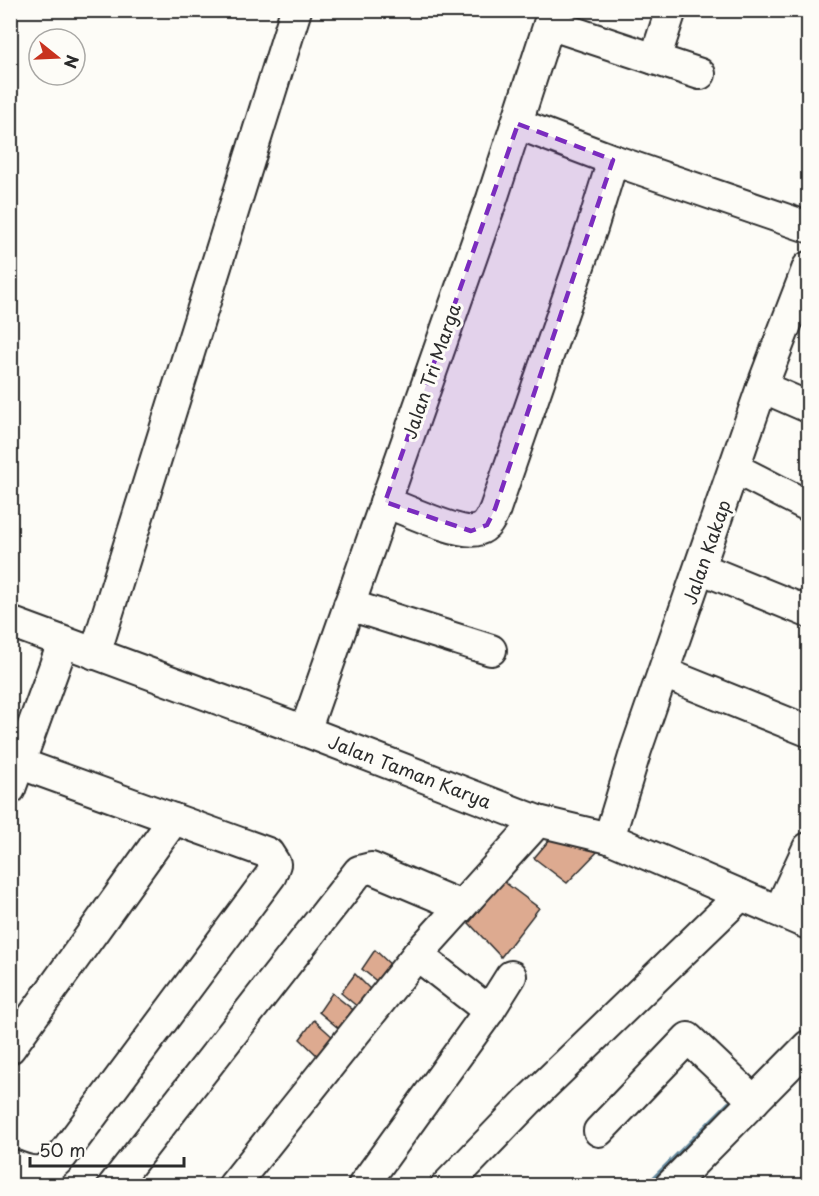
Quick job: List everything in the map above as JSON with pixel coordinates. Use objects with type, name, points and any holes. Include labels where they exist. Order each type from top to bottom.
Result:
[{"type":"street","points":[[94,654],[296,10]]},
{"type":"street","points":[[654,59],[671,10]]},
{"type":"street","points":[[553,17],[654,59],[700,74]]},
{"type":"street","name":"Jalan Tri Marga","points":[[305,731],[518,124],[553,17]]},
{"type":"street","points":[[518,124],[808,227]]},
{"type":"street","points":[[385,502],[456,529],[479,530],[491,519],[592,228],[613,159]]},
{"type":"street","name":"Jalan Kakap","points":[[609,838],[636,750],[762,387],[808,267]]},
{"type":"street","points":[[762,387],[808,406]]},
{"type":"street","points":[[734,468],[808,506]]},
{"type":"street","points":[[700,568],[808,612]]},
{"type":"street","points":[[349,604],[490,650]]},
{"type":"street","name":"Jalan Taman Karya","points":[[10,622],[305,731],[538,821],[609,838],[808,924]]},
{"type":"street","points":[[10,1164],[23,1170],[42,1172],[49,1169],[62,1156],[273,871],[274,861],[268,853],[174,819],[14,771],[63,643]]},
{"type":"street","points":[[664,673],[808,731]]},
{"type":"street","points":[[10,1048],[174,819]]},
{"type":"street","points":[[233,1185],[417,955],[538,821]]},
{"type":"street","points":[[779,911],[808,848]]},
{"type":"street","points":[[113,1185],[359,871],[371,868],[461,906]]},
{"type":"street","points":[[446,1185],[528,1101],[741,896]]},
{"type":"street","points":[[417,955],[489,1011]]},
{"type":"street","points":[[363,1185],[489,1011],[511,976]]},
{"type":"street","points":[[599,1131],[688,1038],[754,1101]]},
{"type":"street","points":[[670,1185],[808,1046]]},
{"type":"highlighted area","points":[[518,124],[613,160],[495,509],[487,525],[471,531],[385,502]]},
{"type":"building","points":[[557,831],[600,849],[567,883],[534,858]]},
{"type":"building","points":[[503,881],[539,908],[501,957],[469,923]]},
{"type":"building","points":[[375,950],[393,967],[380,984],[362,969]]},
{"type":"building","points":[[355,974],[372,991],[359,1008],[341,993]]},
{"type":"building","points":[[332,993],[357,1013],[343,1032],[319,1012]]},
{"type":"building","points":[[314,1020],[334,1038],[320,1058],[300,1039]]},
{"type":"waterway","points":[[647,1186],[729,1104]]}]
